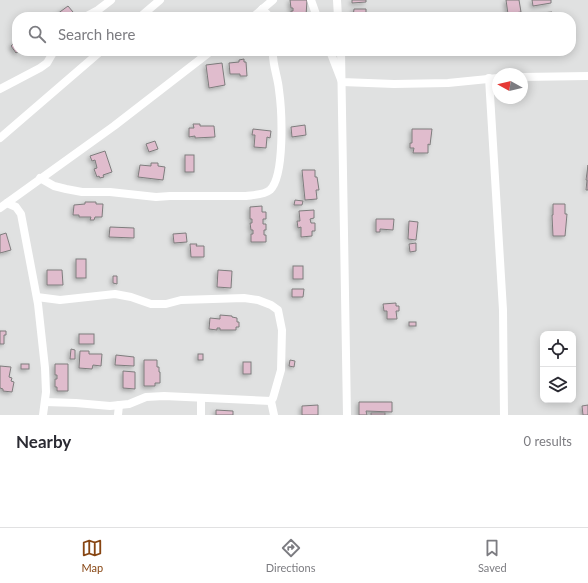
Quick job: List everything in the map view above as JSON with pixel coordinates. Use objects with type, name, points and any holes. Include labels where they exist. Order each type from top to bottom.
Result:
[{"type":"street","points":[[95,12],[111,0]]},
{"type":"street","points":[[146,12],[160,0]]},
{"type":"street","points":[[259,12],[273,0]]},
{"type":"street","points":[[311,0],[315,12]]},
{"type":"street","points":[[337,0],[338,12]]},
{"type":"street","points":[[262,9],[265,12]]},
{"type":"street","points":[[0,89],[40,68],[47,63],[51,56]]},
{"type":"street","points":[[0,138],[95,56]]},
{"type":"street","points":[[3,205],[114,126],[205,56]]},
{"type":"street","points":[[40,178],[54,186],[82,192],[110,192],[156,197],[246,196],[259,195],[269,191],[276,182],[282,130],[279,89],[275,75],[273,56]]},
{"type":"street","points":[[332,56],[342,82]]},
{"type":"street","points":[[341,56],[347,415]]},
{"type":"street","points":[[528,77],[588,76]]},
{"type":"street","points":[[342,82],[394,84],[440,83],[489,78],[503,310],[504,415]]},
{"type":"street","points":[[3,205],[16,207],[21,214],[37,297],[45,368],[46,392],[43,415]]},
{"type":"street","points":[[37,297],[60,300],[115,294],[131,297],[151,304],[166,304],[181,300],[244,298],[258,300],[271,305],[278,310],[282,330],[281,370],[271,401],[274,415]]},
{"type":"street","points":[[45,402],[110,406],[129,404],[146,397],[164,396],[271,401]]},
{"type":"street","points":[[201,398],[201,415]]},
{"type":"street","points":[[118,405],[118,415]]},
{"type":"building","points":[[290,0],[307,0],[306,12],[291,12],[293,11],[293,8],[291,8]]},
{"type":"building","points":[[352,0],[366,0],[366,2],[352,3]]},
{"type":"building","points":[[506,0],[519,0],[521,12],[508,12]]},
{"type":"building","points":[[532,0],[551,0],[551,3],[533,6]]},
{"type":"building","points":[[68,6],[73,12],[60,12]]},
{"type":"building","points":[[354,9],[366,9],[366,12],[354,12]]},
{"type":"building","points":[[244,59],[244,62],[246,62],[247,76],[230,74],[229,63],[239,62],[239,60]]},
{"type":"building","points":[[222,63],[225,85],[209,88],[206,65]]},
{"type":"building","points":[[193,124],[200,124],[200,126],[214,126],[215,137],[189,137],[189,128],[194,128]]},
{"type":"building","points":[[305,125],[306,135],[292,137],[291,127]]},
{"type":"building","points":[[253,129],[271,131],[270,138],[267,137],[266,148],[254,147],[255,135],[252,135]]},
{"type":"building","points":[[412,129],[432,129],[430,145],[428,144],[428,153],[413,153],[414,148],[410,148],[410,143],[412,143]]},
{"type":"building","points":[[155,141],[158,149],[149,152],[146,144]]},
{"type":"building","points":[[105,151],[112,172],[103,175],[104,177],[100,178],[99,176],[97,177],[94,169],[97,168],[95,160],[92,161],[90,156]]},
{"type":"building","points":[[185,155],[194,155],[194,172],[185,172]]},
{"type":"building","points":[[151,163],[158,163],[158,166],[165,167],[163,180],[138,177],[140,165],[151,166]]},
{"type":"building","points":[[588,165],[588,190],[586,190],[586,180]]},
{"type":"building","points":[[302,170],[315,170],[315,177],[317,177],[319,190],[316,190],[317,199],[305,200]]},
{"type":"building","points":[[295,200],[303,201],[302,205],[294,205]]},
{"type":"building","points":[[85,202],[96,202],[96,204],[103,204],[102,217],[95,217],[94,220],[90,220],[91,217],[79,217],[79,215],[73,215],[74,205],[85,204]]},
{"type":"building","points":[[553,204],[565,204],[565,214],[567,214],[565,236],[553,236]]},
{"type":"building","points":[[262,206],[262,212],[266,212],[266,219],[263,219],[263,224],[266,224],[264,235],[266,235],[266,242],[251,242],[251,234],[253,234],[253,230],[251,230],[250,223],[252,223],[252,219],[250,219],[250,207]]},
{"type":"building","points":[[314,210],[314,218],[310,219],[311,223],[315,223],[315,231],[312,231],[312,236],[301,237],[301,227],[298,228],[297,221],[300,221],[299,211]]},
{"type":"building","points":[[376,219],[394,219],[393,230],[380,229],[380,232],[376,232]]},
{"type":"building","points":[[409,221],[418,222],[416,240],[408,239]]},
{"type":"building","points":[[110,227],[134,228],[134,238],[109,237]]},
{"type":"building","points":[[6,233],[11,250],[0,253],[0,235]]},
{"type":"building","points":[[186,233],[187,242],[174,243],[173,234]]},
{"type":"building","points":[[416,243],[416,251],[410,252],[409,244]]},
{"type":"building","points":[[190,244],[204,246],[204,257],[191,257]]},
{"type":"building","points":[[76,259],[86,259],[86,278],[76,278]]},
{"type":"building","points":[[293,266],[303,266],[303,279],[293,279]]},
{"type":"building","points":[[47,270],[62,270],[63,285],[47,285]]},
{"type":"building","points":[[218,270],[232,271],[231,288],[217,287]]},
{"type":"building","points":[[113,276],[117,276],[117,284],[113,283]]},
{"type":"building","points":[[292,289],[304,289],[303,297],[292,297]]},
{"type":"building","points":[[396,303],[396,306],[399,306],[399,311],[396,311],[397,319],[387,319],[387,311],[384,311],[383,304]]},
{"type":"building","points":[[220,315],[237,318],[239,327],[236,327],[236,330],[220,330],[220,328],[217,328],[217,330],[209,329],[210,318],[220,319]]},
{"type":"building","points":[[409,322],[416,322],[416,326],[409,326]]},
{"type":"building","points":[[0,331],[6,331],[6,335],[4,335],[4,344],[0,344]]},
{"type":"building","points":[[79,334],[94,334],[94,344],[79,344]]},
{"type":"building","points":[[71,349],[75,350],[75,359],[70,359]]},
{"type":"building","points":[[80,351],[89,351],[89,354],[102,354],[101,366],[93,365],[92,369],[79,368]]},
{"type":"building","points":[[198,354],[203,354],[203,360],[198,360]]},
{"type":"building","points":[[116,355],[134,357],[134,366],[115,365]]},
{"type":"building","points":[[144,360],[157,360],[157,367],[159,367],[160,372],[160,383],[155,383],[155,386],[144,386]]},
{"type":"building","points":[[290,360],[295,361],[294,367],[289,366]]},
{"type":"building","points":[[243,362],[251,362],[251,374],[243,374]]},
{"type":"building","points":[[21,364],[29,364],[29,369],[21,369]]},
{"type":"building","points":[[55,364],[68,364],[68,391],[57,391],[57,387],[55,387],[55,379],[57,379],[57,375],[55,375]]},
{"type":"building","points":[[0,366],[11,367],[9,377],[12,378],[11,381],[14,382],[12,392],[3,391],[3,389],[0,388]]},
{"type":"building","points":[[123,371],[135,372],[135,389],[123,388]]},
{"type":"building","points":[[359,402],[392,402],[392,412],[366,411],[367,415],[359,415]]},
{"type":"building","points":[[318,405],[318,415],[302,415],[302,406]]},
{"type":"building","points":[[588,405],[588,415],[583,415],[582,406]]},
{"type":"building","points":[[216,410],[233,411],[233,415],[216,415]]},
{"type":"building","points":[[371,413],[385,413],[385,415],[371,415]]}]
